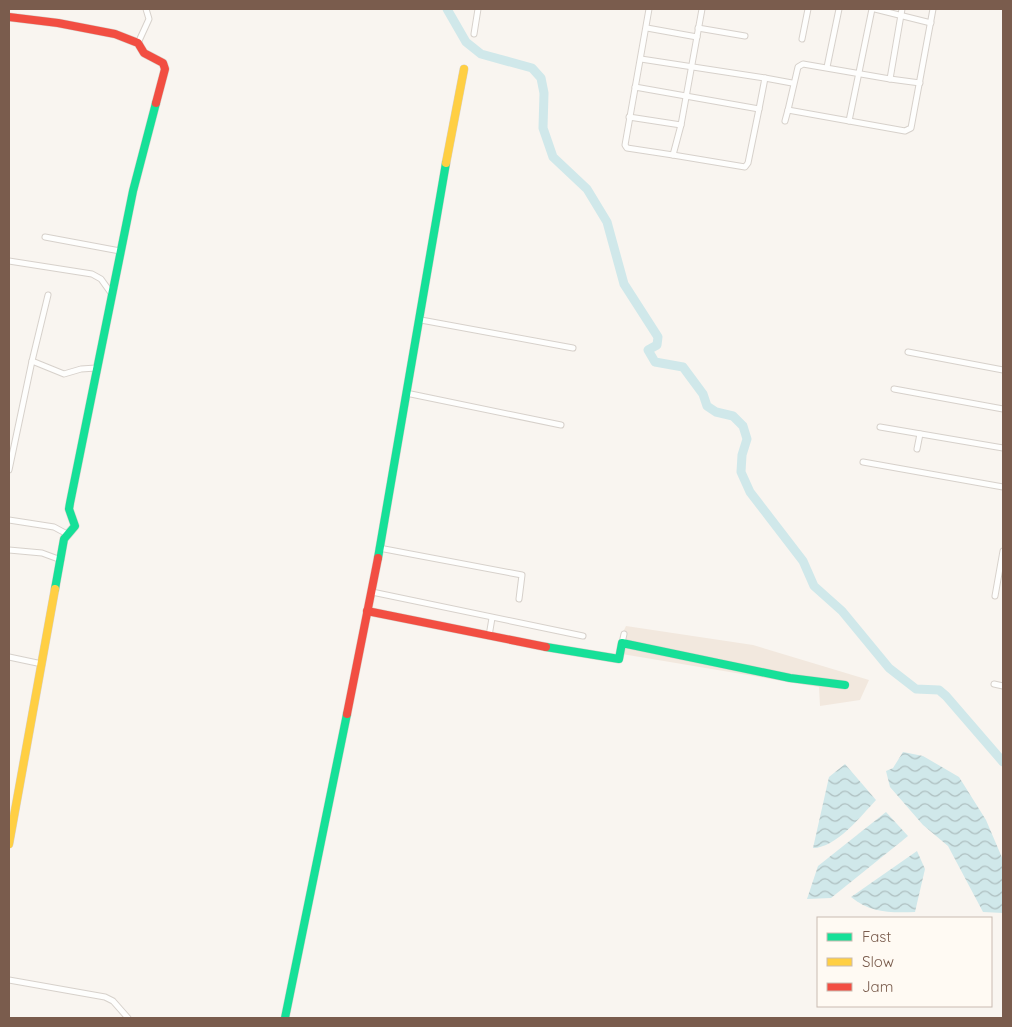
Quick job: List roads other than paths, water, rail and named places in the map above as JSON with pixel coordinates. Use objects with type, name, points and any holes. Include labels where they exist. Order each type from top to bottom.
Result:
[{"type":"street","points":[[138,43],[150,19],[146,9]]},
{"type":"street","points":[[474,34],[478,9]]},
{"type":"street","points":[[649,9],[629,117],[626,146],[745,167],[748,163],[765,78]]},
{"type":"street","points":[[673,155],[681,125],[702,9]]},
{"type":"street","points":[[802,39],[808,9]]},
{"type":"street","points":[[827,67],[839,9]]},
{"type":"street","points":[[850,121],[873,9],[902,12],[931,23]]},
{"type":"street","points":[[788,110],[905,131],[911,128],[933,9]]},
{"type":"street","points":[[890,79],[902,12]]},
{"type":"street","points":[[9,16],[85,28],[138,43],[144,52],[164,63],[165,70],[133,191],[111,293],[69,509],[75,526],[67,534],[61,560],[43,664],[10,829],[9,844]]},
{"type":"street","points":[[647,28],[697,37]]},
{"type":"street","points":[[698,28],[745,36]]},
{"type":"street","points":[[641,58],[692,68],[792,83]]},
{"type":"street","points":[[785,121],[792,83],[801,64],[920,84]]},
{"type":"street","points":[[286,1018],[372,592],[464,69]]},
{"type":"street","points":[[635,87],[759,109]]},
{"type":"street","points":[[629,117],[681,125]]},
{"type":"street","points":[[45,237],[120,251]]},
{"type":"street","points":[[9,261],[92,274],[101,279],[111,293]]},
{"type":"street","points":[[9,470],[48,294]]},
{"type":"street","points":[[421,320],[573,348]]},
{"type":"street","points":[[908,352],[1003,370]]},
{"type":"street","points":[[32,361],[64,374],[81,369],[96,368]]},
{"type":"street","points":[[894,389],[1003,408]]},
{"type":"street","points":[[406,393],[561,425]]},
{"type":"street","points":[[880,427],[1003,448]]},
{"type":"street","points":[[918,450],[920,434]]},
{"type":"street","points":[[863,462],[1003,488]]},
{"type":"street","points":[[9,520],[54,527],[67,534]]},
{"type":"street","points":[[379,548],[522,575],[519,599]]},
{"type":"street","points":[[9,550],[48,554],[61,560]]},
{"type":"street","points":[[995,596],[1003,551]]},
{"type":"street","points":[[372,592],[583,636]]},
{"type":"street","points":[[367,611],[571,653],[620,660],[624,634]]},
{"type":"street","points":[[489,636],[492,618]]},
{"type":"street","points":[[622,643],[782,677],[845,685]]},
{"type":"street","points":[[9,658],[43,664]]},
{"type":"street","points":[[994,684],[1003,686]]},
{"type":"street","points":[[9,980],[105,997],[116,1004],[128,1018]]},
{"type":"water","points":[[903,752],[923,756],[959,777],[986,820],[1003,860],[1003,913],[983,912],[948,846],[923,825],[890,787],[886,771],[893,768]]},
{"type":"water","points":[[845,764],[876,800],[839,837],[822,847],[813,848],[829,777]]},
{"type":"water","points":[[886,812],[908,836],[831,898],[807,899],[818,866]]},
{"type":"water","points":[[917,851],[925,869],[915,912],[881,911],[866,906],[851,897]]},
{"type":"waterway","points":[[447,9],[466,42],[481,54],[532,68],[541,78],[544,93],[543,128],[553,157],[587,189],[607,222],[624,284],[658,337],[657,345],[648,350],[655,362],[683,367],[703,394],[707,406],[716,412],[733,416],[743,426],[747,439],[742,455],[741,472],[750,492],[803,561],[814,586],[842,611],[889,668],[916,689],[939,690],[946,696],[1003,762]]}]
